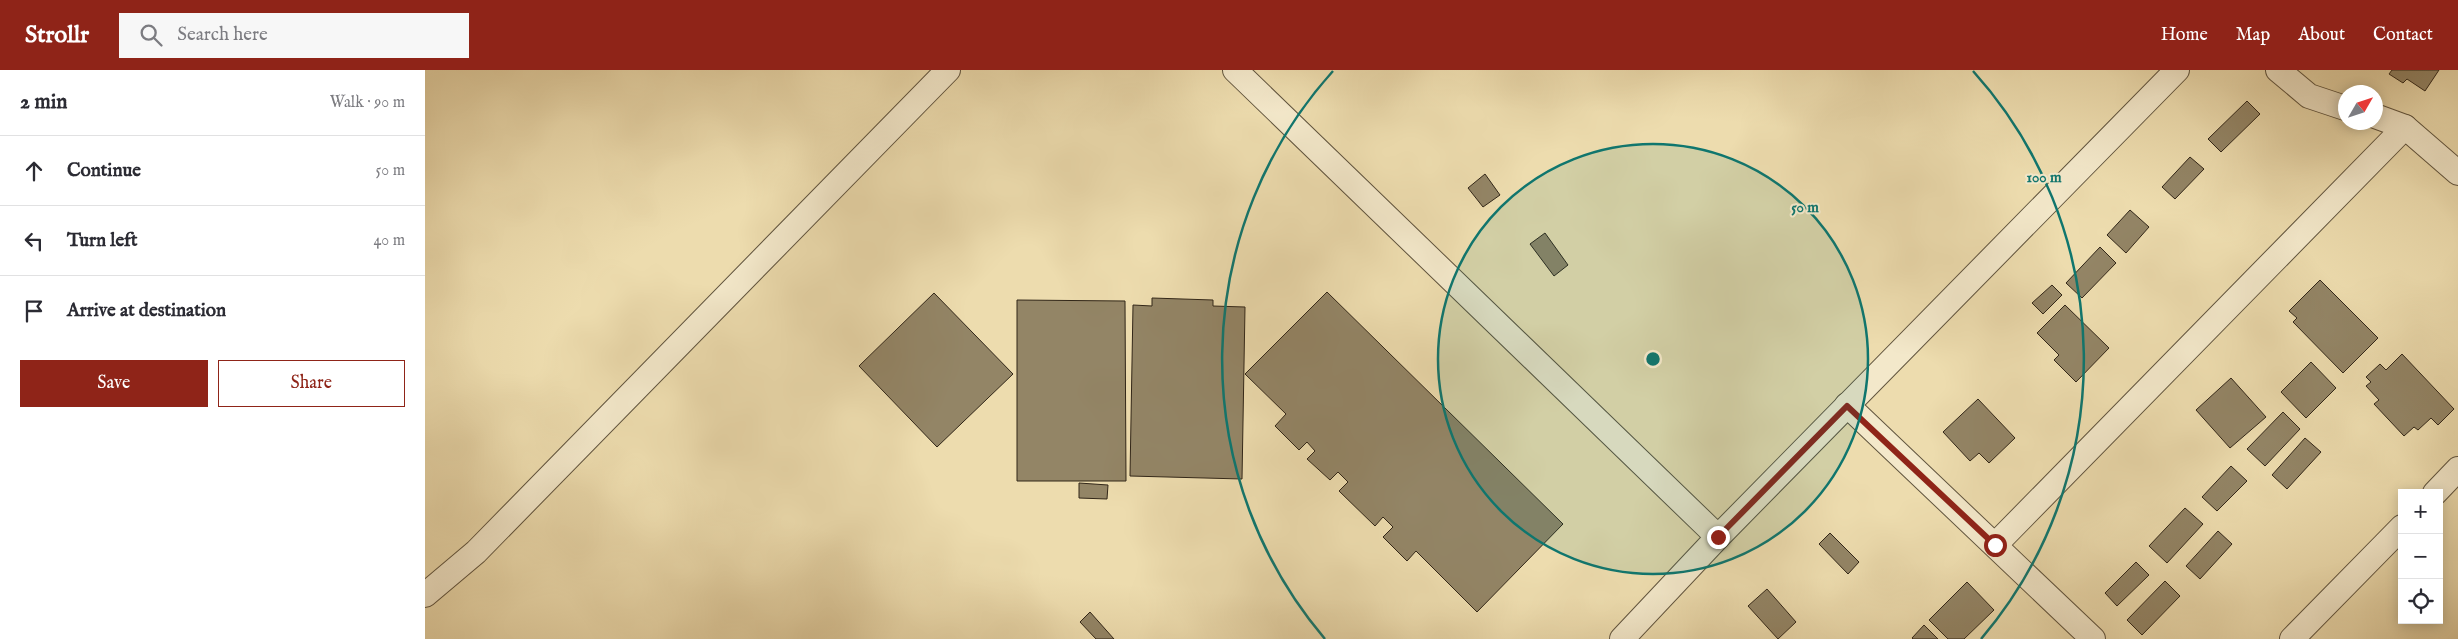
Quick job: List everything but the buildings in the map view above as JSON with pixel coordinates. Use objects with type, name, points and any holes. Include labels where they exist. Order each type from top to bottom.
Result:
[{"type":"street","points":[[425,595],[483,545],[948,70]]},
{"type":"street","points":[[1235,70],[1718,537]]},
{"type":"street","points":[[1630,636],[1718,537],[2177,70]]},
{"type":"street","points":[[2278,70],[2309,96],[2338,106]]},
{"type":"street","points":[[2383,119],[2405,127],[2458,173]]},
{"type":"street","points":[[1995,545],[2405,127]]},
{"type":"street","points":[[1847,406],[2093,639]]},
{"type":"street","points":[[2439,489],[2458,469]]},
{"type":"street","points":[[2292,639],[2398,531]]},
{"type":"route","points":[[1718,537],[1847,406],[1995,545]]}]
